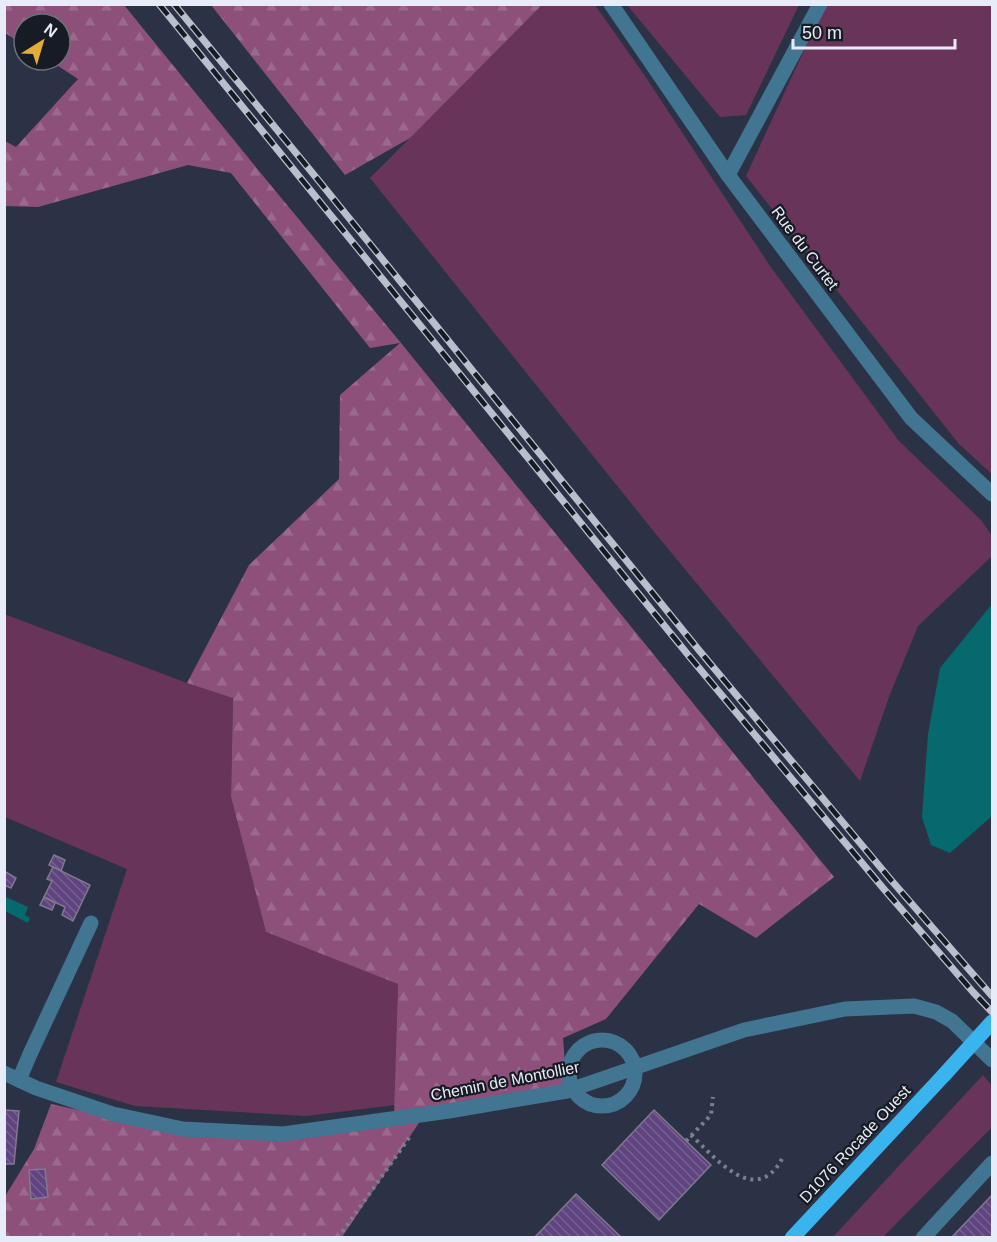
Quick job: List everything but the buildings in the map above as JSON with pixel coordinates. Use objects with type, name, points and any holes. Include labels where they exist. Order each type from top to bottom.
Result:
[{"type":"main road","name":"D1076 Rocade Ouest","points":[[792,1238],[993,1022]]},
{"type":"street","name":"Rue du Curtet","points":[[611,4],[728,175],[910,418],[993,494]]},
{"type":"street","points":[[728,175],[820,4]]},
{"type":"street","points":[[19,1080],[91,922]]},
{"type":"street","name":"Chemin de Montollier","points":[[4,1073],[36,1088],[113,1114],[183,1129],[284,1134],[425,1114],[573,1089],[744,1030],[844,1009],[914,1006],[936,1012],[952,1021],[993,1060]]},
{"type":"street","points":[[603,1040],[614,1042],[624,1048],[631,1057],[635,1068],[634,1084],[629,1094],[621,1101],[610,1106],[589,1104],[579,1098],[573,1089],[569,1078],[569,1067],[581,1047],[603,1040]]},
{"type":"street","points":[[923,1238],[993,1163]]},
{"type":"path","points":[[686,1140],[711,1115],[713,1097]]},
{"type":"path","points":[[338,1238],[425,1114]]},
{"type":"path","points":[[691,1135],[734,1174],[747,1179],[758,1180],[767,1175],[777,1168],[782,1159]]},
{"type":"shaded area","points":[[542,5],[595,5],[645,76],[770,266],[899,441],[981,520],[992,536],[992,556],[918,626],[889,697],[860,781],[655,533],[370,178]]},
{"type":"shaded area","points":[[627,5],[799,5],[746,115],[720,117]]},
{"type":"shaded area","points":[[825,5],[992,5],[992,474],[959,444],[746,176]]},
{"type":"shaded area","points":[[992,604],[992,816],[950,853],[931,845],[922,817],[928,734],[940,668]]},
{"type":"shaded area","points":[[4,614],[187,683],[233,697],[231,797],[266,932],[398,983],[395,1105],[306,1116],[135,1106],[56,1082],[127,869],[5,817]]},
{"type":"shaded area","points":[[4,896],[28,907],[25,915],[30,918],[28,923],[5,911]]},
{"type":"shaded area","points":[[983,1075],[992,1086],[992,1127],[883,1237],[833,1237]]},
{"type":"green space","points":[[5,5],[124,5],[401,343],[834,877],[756,938],[699,904],[606,1019],[563,1038],[567,1091],[425,1114],[342,1237],[5,1237],[4,1198],[34,1149],[51,1104],[201,1137],[394,1118],[398,984],[266,932],[231,797],[233,698],[187,683],[249,565],[339,479],[340,395],[400,343],[370,348],[231,173],[188,165],[38,207],[5,206],[5,141],[16,147],[78,79],[67,72],[72,72],[72,12],[12,12],[12,37],[5,33]]},
{"type":"green space","points":[[211,5],[542,5],[410,138],[345,175]]},
{"type":"railway","points":[[159,4],[689,656],[883,888],[992,1012]]},
{"type":"railway","points":[[174,4],[698,649],[891,880],[992,996]]}]
